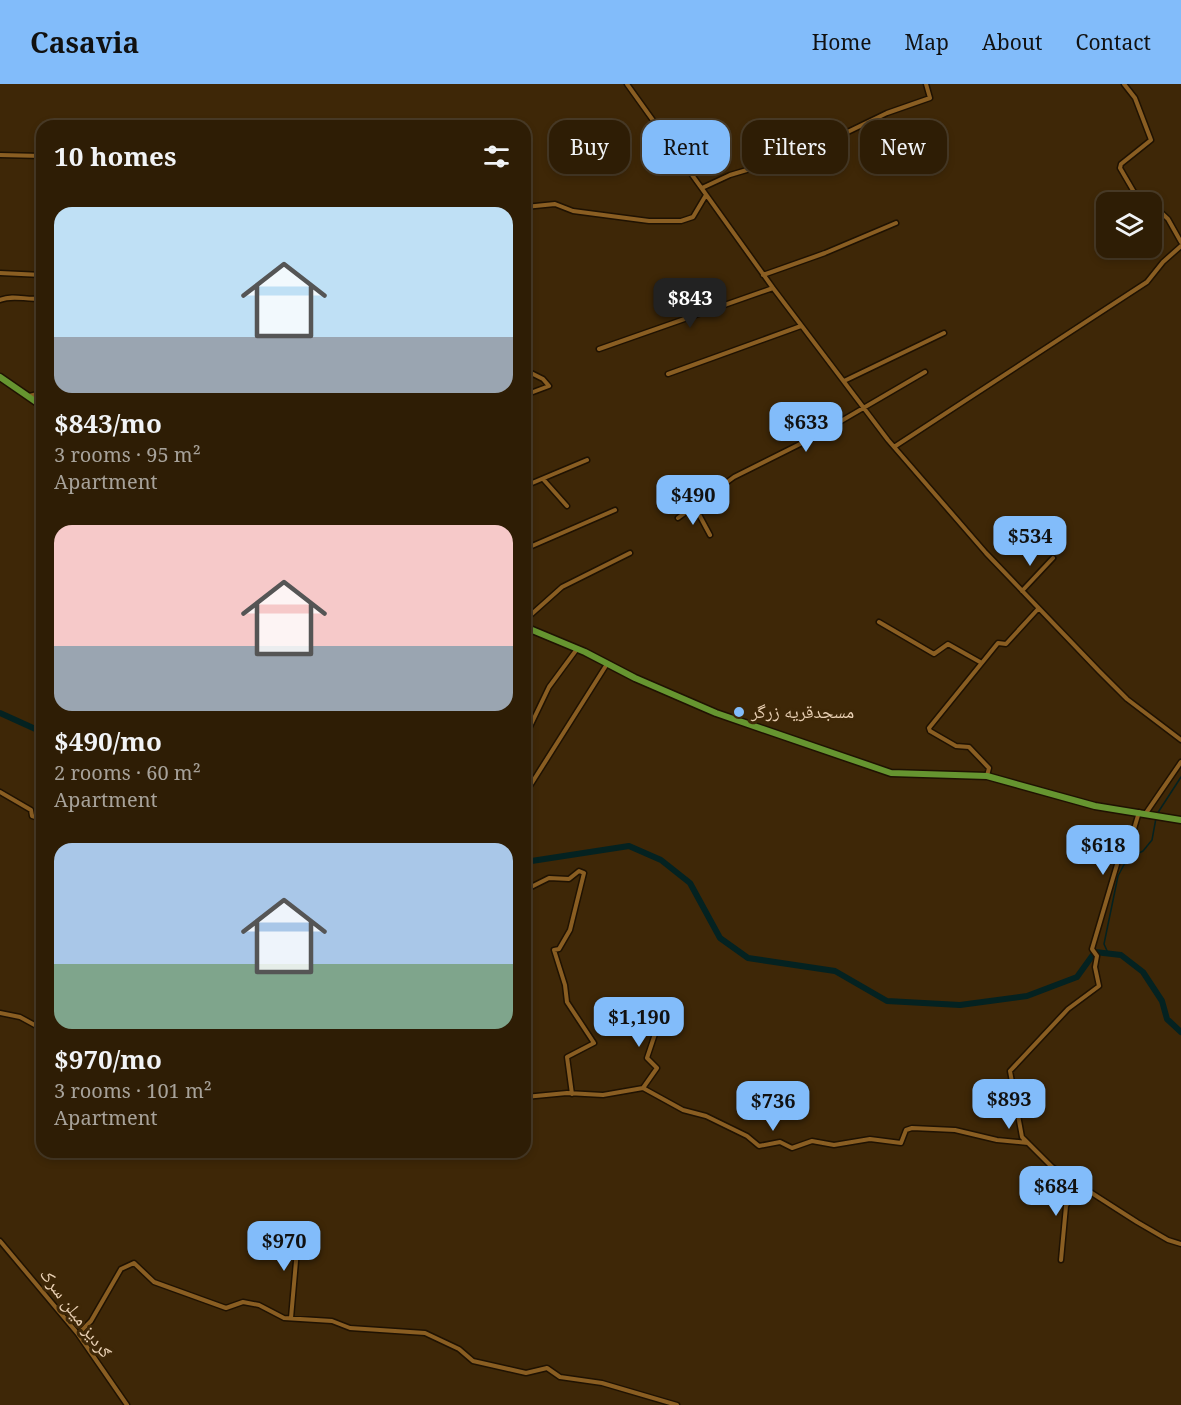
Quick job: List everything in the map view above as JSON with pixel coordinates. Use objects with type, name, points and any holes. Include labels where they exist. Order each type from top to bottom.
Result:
[{"type":"highway","points":[[0,377],[36,402]]},
{"type":"highway","points":[[531,629],[716,713],[891,772],[987,776],[1095,806],[1181,820]]},
{"type":"street","points":[[627,84],[773,288],[894,447],[1038,609],[1127,699],[1181,740]]},
{"type":"street","points":[[702,188],[730,175],[804,153],[887,113],[930,98],[926,84]]},
{"type":"street","points":[[1124,84],[1135,98],[1151,140],[1121,164],[1120,168],[1134,192]]},
{"type":"street","points":[[0,155],[36,156]]},
{"type":"street","points":[[531,206],[555,204],[573,211],[649,221],[681,221],[693,217],[706,195]]},
{"type":"street","points":[[894,447],[1147,282],[1181,244],[1168,219],[1162,213]]},
{"type":"street","points":[[764,275],[825,253],[896,223]]},
{"type":"street","points":[[0,273],[36,275]]},
{"type":"street","points":[[599,350],[773,288]]},
{"type":"street","points":[[0,300],[21,296],[36,300]]},
{"type":"street","points":[[668,374],[801,326]]},
{"type":"street","points":[[844,381],[944,333]]},
{"type":"street","points":[[678,518],[734,477],[812,438],[863,406],[925,372]]},
{"type":"street","points":[[531,373],[543,379],[549,386],[531,392]]},
{"type":"street","points":[[26,396],[36,394]]},
{"type":"street","points":[[531,484],[587,460]]},
{"type":"street","points":[[543,479],[567,506]]},
{"type":"street","points":[[695,507],[711,536]]},
{"type":"street","points":[[531,546],[615,510]]},
{"type":"street","points":[[531,615],[562,587],[630,553]]},
{"type":"street","points":[[1022,591],[1053,558]]},
{"type":"street","points":[[987,776],[989,768],[972,750],[956,746],[929,730],[980,662],[998,643],[1006,644],[1038,609]]},
{"type":"street","points":[[879,622],[934,654],[948,644],[980,662]]},
{"type":"street","points":[[531,724],[549,687],[578,649]]},
{"type":"street","points":[[531,784],[608,663]]},
{"type":"street","points":[[1181,762],[1142,813],[1121,851],[1092,949],[1096,956],[1095,967],[1099,986],[1068,1009],[1014,1064],[1010,1071],[1022,1137],[1052,1167],[1144,1227],[1181,1244]]},
{"type":"street","points":[[0,792],[31,810],[32,816],[36,817]]},
{"type":"street","points":[[531,887],[549,878],[569,879],[579,870],[584,873],[570,930],[559,949],[554,950],[565,985],[567,1002],[594,1043],[567,1057],[572,1094]]},
{"type":"street","points":[[0,1013],[20,1017],[36,1026]]},
{"type":"street","points":[[643,1088],[657,1068],[647,1058],[662,1013]]},
{"type":"street","points":[[531,1097],[603,1095],[643,1088],[683,1110],[706,1116],[747,1136],[759,1146],[780,1142],[792,1148],[812,1141],[834,1145],[870,1139],[902,1143],[906,1130],[912,1128],[955,1131],[997,1140],[1028,1143]]},
{"type":"street","points":[[1061,1260],[1066,1206],[1078,1184]]},
{"type":"street","points":[[291,1318],[299,1227]]},
{"type":"street","name":"ګردیز میلن سرک","points":[[0,1241],[78,1334],[127,1405]]},
{"type":"street","points":[[78,1334],[91,1321],[121,1269],[134,1263],[154,1282],[226,1308],[243,1302],[259,1305],[284,1318],[332,1321],[350,1328],[425,1333],[459,1349],[473,1361],[526,1373],[547,1368],[560,1377],[602,1383],[677,1405]]},
{"type":"waterway","points":[[0,713],[36,729]]},
{"type":"waterway","points":[[1157,814],[1181,777]]},
{"type":"waterway","points":[[1108,953],[1104,944],[1118,876],[1127,859],[1143,851],[1152,840],[1156,818]]},
{"type":"waterway","points":[[531,861],[629,846],[661,860],[690,883],[720,938],[748,958],[835,971],[887,1001],[960,1005],[1027,996],[1077,977],[1095,952],[1121,955],[1143,972],[1162,1001],[1167,1019],[1181,1032]]},
{"type":"place","name":"مسجدقریه زرگر","points":[[739,712]]}]
